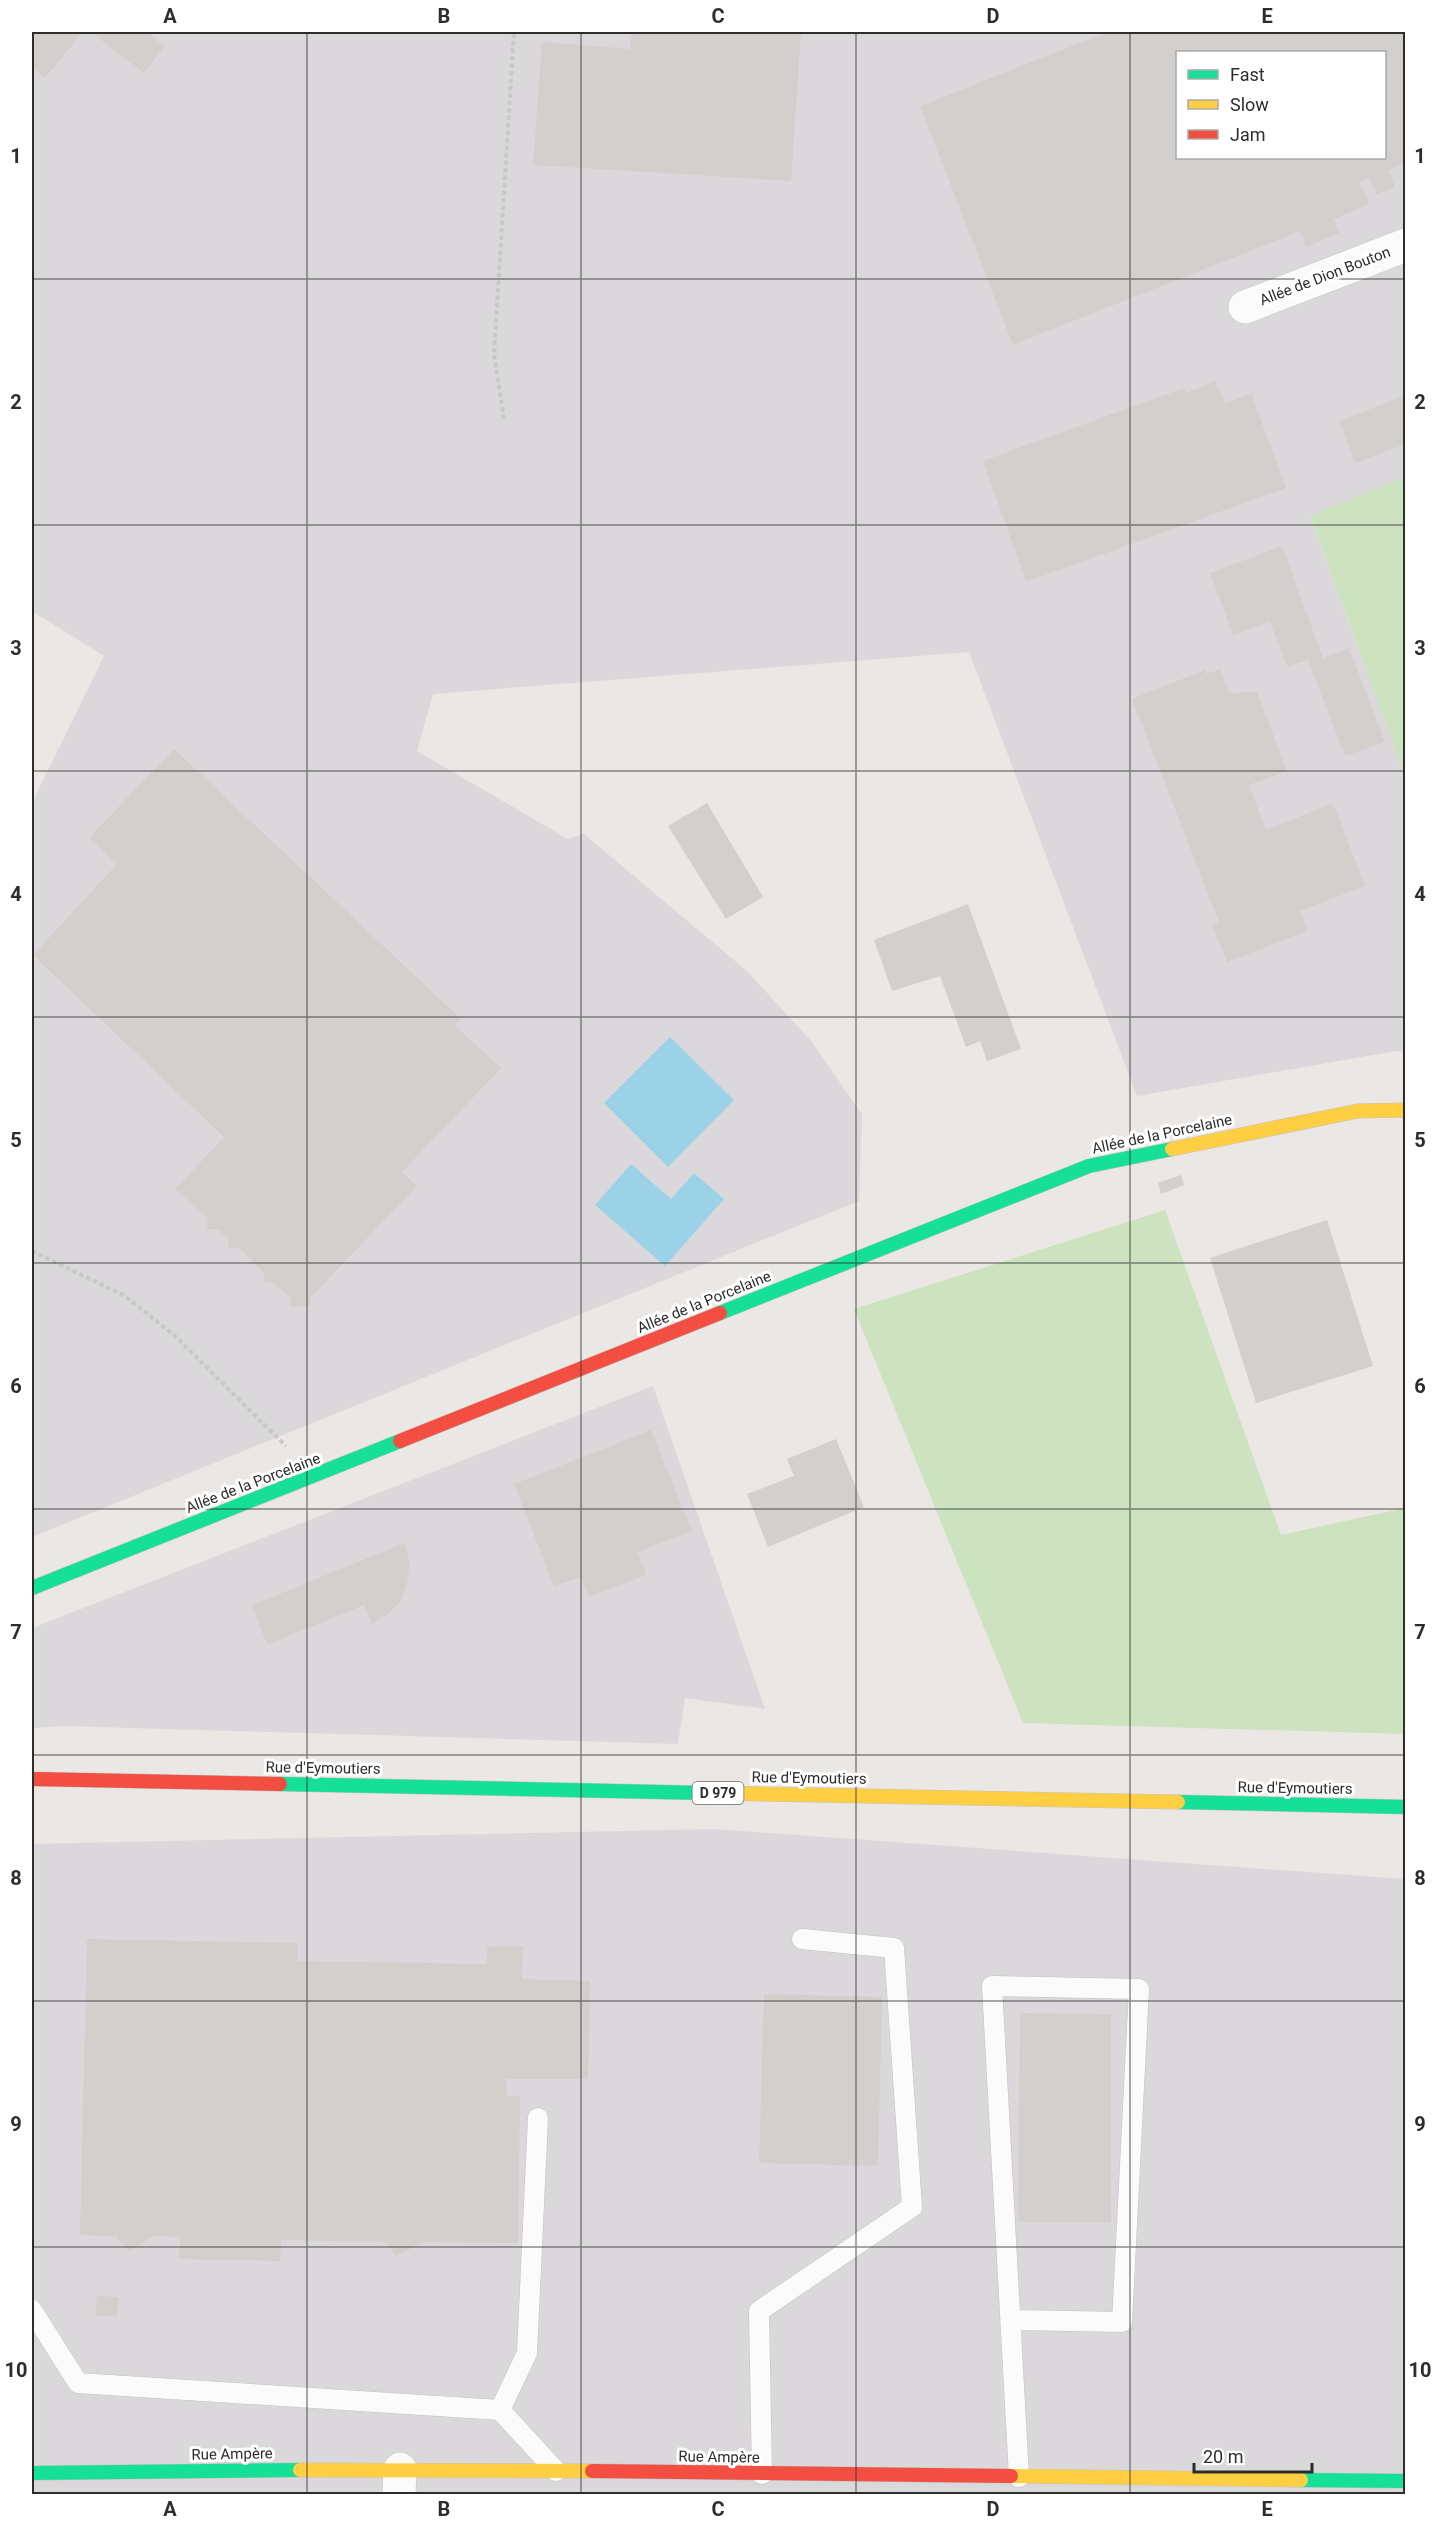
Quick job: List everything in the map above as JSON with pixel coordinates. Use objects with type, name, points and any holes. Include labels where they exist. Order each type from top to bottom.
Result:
[{"type":"street","name":"Allée de Dion Bouton","points":[[1245,307],[1406,245]]},
{"type":"street","name":"Allée de la Porcelaine","points":[[32,1588],[1089,1166],[1358,1111],[1406,1110]]},
{"type":"street","name":"Rue d'Eymoutiers","points":[[32,1779],[1406,1807]]},
{"type":"street","name":"Rue Ampère","points":[[32,2473],[400,2482],[556,2471],[1019,2477],[1321,2487],[1406,2481]]},
{"type":"lane","points":[[762,2474],[759,2311],[912,2207],[894,1948],[802,1939]]},
{"type":"lane","points":[[1011,2320],[1122,2322],[1138,1989],[992,1986],[1019,2477]]},
{"type":"lane","points":[[500,2410],[527,2353],[538,2118]]},
{"type":"lane","points":[[32,2310],[78,2383],[500,2410],[556,2471]]},
{"type":"path","points":[[504,419],[494,354],[514,32]]},
{"type":"path","points":[[32,1251],[125,1296],[175,1336],[317,1476]]},
{"type":"shaded area","points":[[32,32],[1405,32],[1405,477],[1310,517],[1405,776],[1405,1052],[1396,1051],[1137,1096],[969,652],[433,694],[417,751],[568,839],[584,834],[747,971],[811,1041],[862,1114],[859,1201],[32,1537],[32,803],[104,656],[32,611]]},
{"type":"shaded area","points":[[653,1386],[765,1709],[685,1698],[678,1744],[64,1726],[32,1728],[32,1628]]},
{"type":"shaded area","points":[[713,1829],[1405,1879],[1405,2494],[32,2494],[32,1844]]},
{"type":"green space","points":[[1405,477],[1405,776],[1310,516]]},
{"type":"green space","points":[[1165,1210],[1281,1535],[1405,1508],[1405,1734],[1023,1723],[854,1309]]},
{"type":"water","points":[[670,1037],[734,1100],[668,1167],[604,1103]]},
{"type":"water","points":[[631,1164],[671,1199],[694,1173],[724,1199],[665,1266],[595,1205]]},
{"type":"building","points":[[32,32],[83,32],[45,78],[32,67]]},
{"type":"building","points":[[91,32],[154,32],[151,36],[165,46],[144,73]]},
{"type":"building","points":[[631,32],[801,32],[791,181],[533,165],[542,42],[630,49]]},
{"type":"building","points":[[1108,32],[1406,32],[1406,163],[1388,170],[1395,187],[1376,194],[1370,178],[1360,182],[1369,204],[1334,219],[1339,233],[1306,247],[1300,231],[1013,345],[920,106]]},
{"type":"building","points":[[1215,381],[1225,404],[1251,393],[1286,488],[1026,582],[983,461],[1184,388],[1186,393]]},
{"type":"building","points":[[1406,395],[1406,444],[1355,463],[1339,421]]},
{"type":"building","points":[[1282,546],[1323,658],[1349,648],[1385,742],[1345,756],[1308,660],[1287,666],[1270,622],[1233,635],[1210,573]]},
{"type":"building","points":[[1220,669],[1229,693],[1257,692],[1287,771],[1249,785],[1266,830],[1333,803],[1365,886],[1300,911],[1307,931],[1227,962],[1212,924],[1219,922],[1132,699],[1205,670],[1207,674]]},
{"type":"building","points":[[174,749],[461,1019],[455,1026],[501,1068],[402,1172],[417,1186],[310,1298],[310,1306],[291,1307],[291,1298],[274,1283],[265,1282],[263,1272],[239,1248],[229,1248],[228,1238],[217,1229],[207,1229],[208,1218],[175,1189],[224,1137],[33,955],[117,864],[89,838]]},
{"type":"building","points":[[707,803],[763,897],[726,919],[668,826]]},
{"type":"building","points":[[968,904],[1021,1049],[987,1061],[980,1041],[966,1047],[940,976],[892,991],[874,940]]},
{"type":"building","points":[[1181,1175],[1184,1185],[1161,1194],[1158,1183]]},
{"type":"building","points":[[1327,1220],[1373,1366],[1256,1403],[1210,1258]]},
{"type":"building","points":[[651,1430],[692,1531],[638,1552],[646,1575],[589,1597],[581,1577],[554,1586],[514,1484]]},
{"type":"building","points":[[836,1439],[864,1507],[768,1547],[747,1494],[794,1476],[787,1459]]},
{"type":"building","points":[[405,1543],[410,1564],[407,1582],[402,1600],[389,1613],[372,1624],[364,1605],[267,1645],[252,1605]]},
{"type":"building","points":[[87,1939],[298,1943],[298,1961],[487,1964],[487,1947],[523,1946],[522,1979],[590,1981],[588,2079],[506,2079],[507,2096],[520,2096],[518,2243],[423,2242],[396,2256],[386,2242],[281,2240],[280,2261],[179,2259],[180,2237],[154,2236],[129,2251],[116,2236],[80,2235]]},
{"type":"building","points":[[764,1994],[882,1997],[878,2166],[759,2163]]},
{"type":"building","points":[[1020,2013],[1111,2014],[1111,2222],[1018,2222]]},
{"type":"building","points":[[97,2296],[118,2297],[117,2317],[95,2315]]},
{"type":"traffic: fast","points":[[720,1313],[1089,1166],[1172,1149]]},
{"type":"traffic: fast","points":[[32,1588],[400,1441]]},
{"type":"traffic: fast","points":[[280,1784],[707,1793]]},
{"type":"traffic: fast","points":[[1178,1802],[1406,1807]]},
{"type":"traffic: fast","points":[[32,2473],[300,2470]]},
{"type":"traffic: fast","points":[[1301,2480],[1406,2481]]},
{"type":"traffic: slow","points":[[1172,1149],[1358,1111],[1406,1110]]},
{"type":"traffic: slow","points":[[707,1793],[1178,1802]]},
{"type":"traffic: slow","points":[[300,2470],[592,2471]]},
{"type":"traffic: slow","points":[[1011,2476],[1301,2480]]},
{"type":"traffic: jam","points":[[400,1441],[720,1313]]},
{"type":"traffic: jam","points":[[32,1779],[280,1784]]},
{"type":"traffic: jam","points":[[592,2471],[1011,2476]]}]
